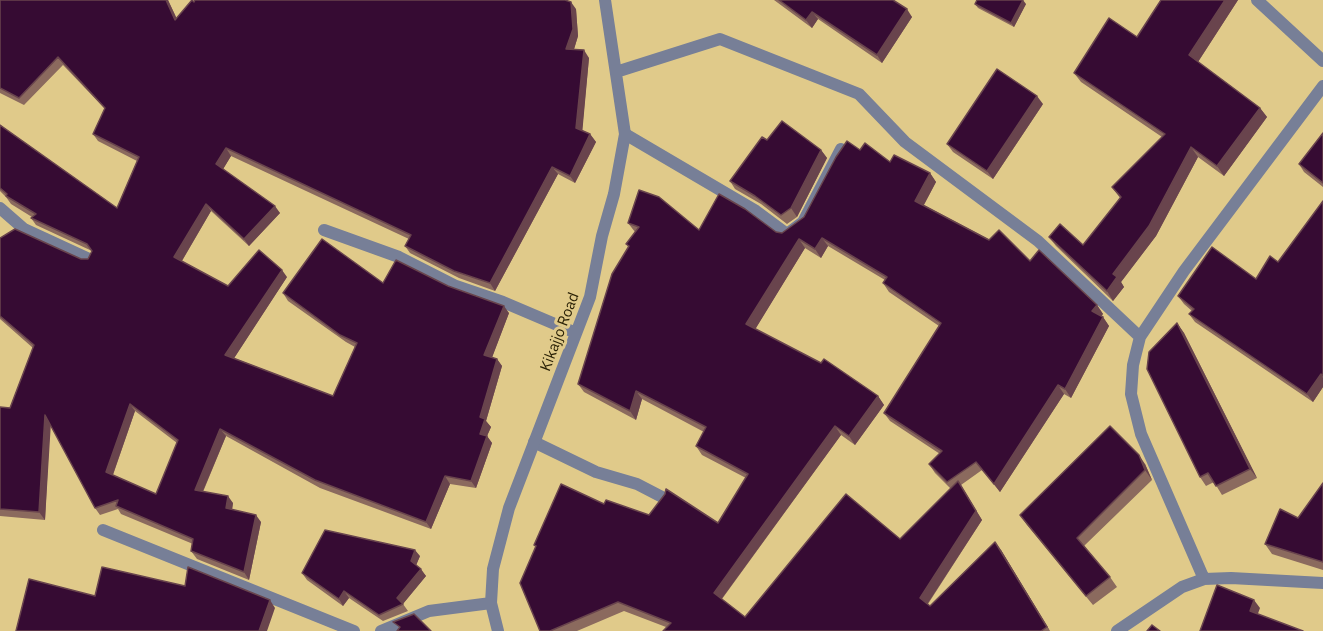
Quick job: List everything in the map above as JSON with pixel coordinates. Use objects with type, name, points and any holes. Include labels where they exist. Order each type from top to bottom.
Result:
[{"type":"street","name":"Kikajjo Road","points":[[498,631],[491,603],[493,569],[509,508],[590,297],[602,236],[614,194],[625,134],[605,0]]},
{"type":"street","points":[[1257,0],[1323,61]]},
{"type":"street","points":[[616,72],[720,39],[859,94],[905,142],[1038,241],[1140,337]]},
{"type":"street","points":[[1204,579],[1141,434],[1131,394],[1133,365],[1140,337],[1184,271],[1323,86]]},
{"type":"street","points":[[625,134],[756,211],[787,234],[803,222],[841,148]]},
{"type":"street","points":[[0,208],[24,229],[89,259]]},
{"type":"street","points":[[324,230],[399,257],[456,286],[502,302],[576,333]]},
{"type":"street","points":[[534,442],[596,472],[637,484],[664,498]]},
{"type":"street","points":[[103,530],[354,631]]},
{"type":"street","points":[[1117,631],[1182,587],[1204,579],[1232,578],[1323,583]]},
{"type":"street","points":[[381,631],[429,611],[491,603]]},
{"type":"building","points":[[0,0],[166,0],[175,20],[192,0],[194,2],[195,0],[565,0],[571,2],[573,29],[566,49],[584,50],[576,128],[590,134],[570,176],[552,167],[490,283],[454,271],[405,246],[411,235],[226,148],[216,164],[275,206],[244,239],[206,204],[174,257],[228,286],[259,250],[282,270],[225,355],[333,396],[357,343],[340,335],[283,293],[322,239],[383,283],[396,260],[448,286],[504,306],[484,355],[497,359],[480,417],[485,419],[480,434],[487,436],[471,481],[445,476],[426,522],[315,480],[220,429],[195,490],[228,496],[226,508],[256,515],[244,572],[191,551],[193,539],[116,506],[118,500],[95,508],[45,415],[39,512],[0,509],[0,407],[10,408],[34,345],[0,316],[0,238],[15,229],[81,259],[88,259],[92,251],[87,244],[31,218],[36,214],[6,196],[7,194],[0,188],[0,125],[117,208],[139,157],[93,134],[105,108],[58,57],[19,98],[0,88]],"holes":[[[130,404],[178,440],[156,494],[106,472]]]},
{"type":"building","points":[[779,0],[893,0],[907,9],[877,55],[812,12],[806,20]]},
{"type":"building","points":[[977,0],[1023,0],[1011,23],[975,4]]},
{"type":"building","points":[[1161,0],[1225,0],[1189,55],[1260,108],[1217,166],[1191,147],[1149,226],[1113,274],[1117,277],[1107,291],[1049,237],[1060,224],[1083,245],[1121,197],[1112,187],[1165,134],[1074,73],[1109,18],[1137,37]]},
{"type":"building","points":[[997,69],[1037,96],[987,171],[947,144]]},
{"type":"building","points":[[782,121],[821,150],[791,208],[781,215],[730,181],[762,137],[767,140]]},
{"type":"building","points":[[1323,133],[1323,183],[1299,164]]},
{"type":"building","points":[[847,141],[860,150],[865,143],[890,162],[894,155],[930,173],[915,201],[989,240],[999,230],[1030,261],[1039,250],[1097,305],[1092,311],[1103,317],[1065,389],[1058,385],[994,484],[976,462],[947,482],[929,464],[942,451],[884,413],[941,323],[883,283],[887,277],[822,238],[815,249],[799,239],[746,324],[821,363],[824,359],[878,396],[849,436],[835,426],[714,593],[745,617],[846,494],[900,539],[958,481],[976,511],[920,598],[930,606],[995,542],[1047,627],[1041,631],[663,631],[671,623],[618,602],[550,631],[540,631],[520,583],[561,484],[604,504],[606,500],[649,515],[665,494],[666,489],[718,523],[748,474],[696,446],[706,427],[636,391],[630,411],[578,384],[612,274],[629,246],[626,244],[639,227],[628,223],[639,190],[659,197],[699,230],[719,194],[745,209],[776,232],[782,233],[804,217]]},
{"type":"building","points":[[1323,201],[1323,376],[1321,374],[1307,394],[1189,314],[1194,309],[1178,296],[1212,247],[1256,279],[1270,256],[1278,262]]},
{"type":"building","points":[[1177,323],[1250,469],[1216,486],[1208,473],[1200,477],[1147,369],[1149,352]]},
{"type":"building","points":[[1110,426],[1139,455],[1145,470],[1077,538],[1110,577],[1086,596],[1020,515]]},
{"type":"building","points":[[1323,483],[1323,562],[1265,544],[1280,509],[1298,518]]},
{"type":"building","points":[[325,530],[415,550],[411,561],[421,569],[397,598],[403,604],[379,615],[344,591],[339,599],[302,573]]},
{"type":"building","points":[[102,567],[185,586],[188,567],[270,600],[259,631],[16,631],[29,579],[95,596]]},
{"type":"building","points":[[1217,585],[1254,600],[1250,611],[1303,631],[1200,631]]},
{"type":"building","points":[[414,614],[431,631],[397,631],[400,627],[393,622]]},
{"type":"building","points":[[1152,625],[1160,631],[1147,631]]}]
